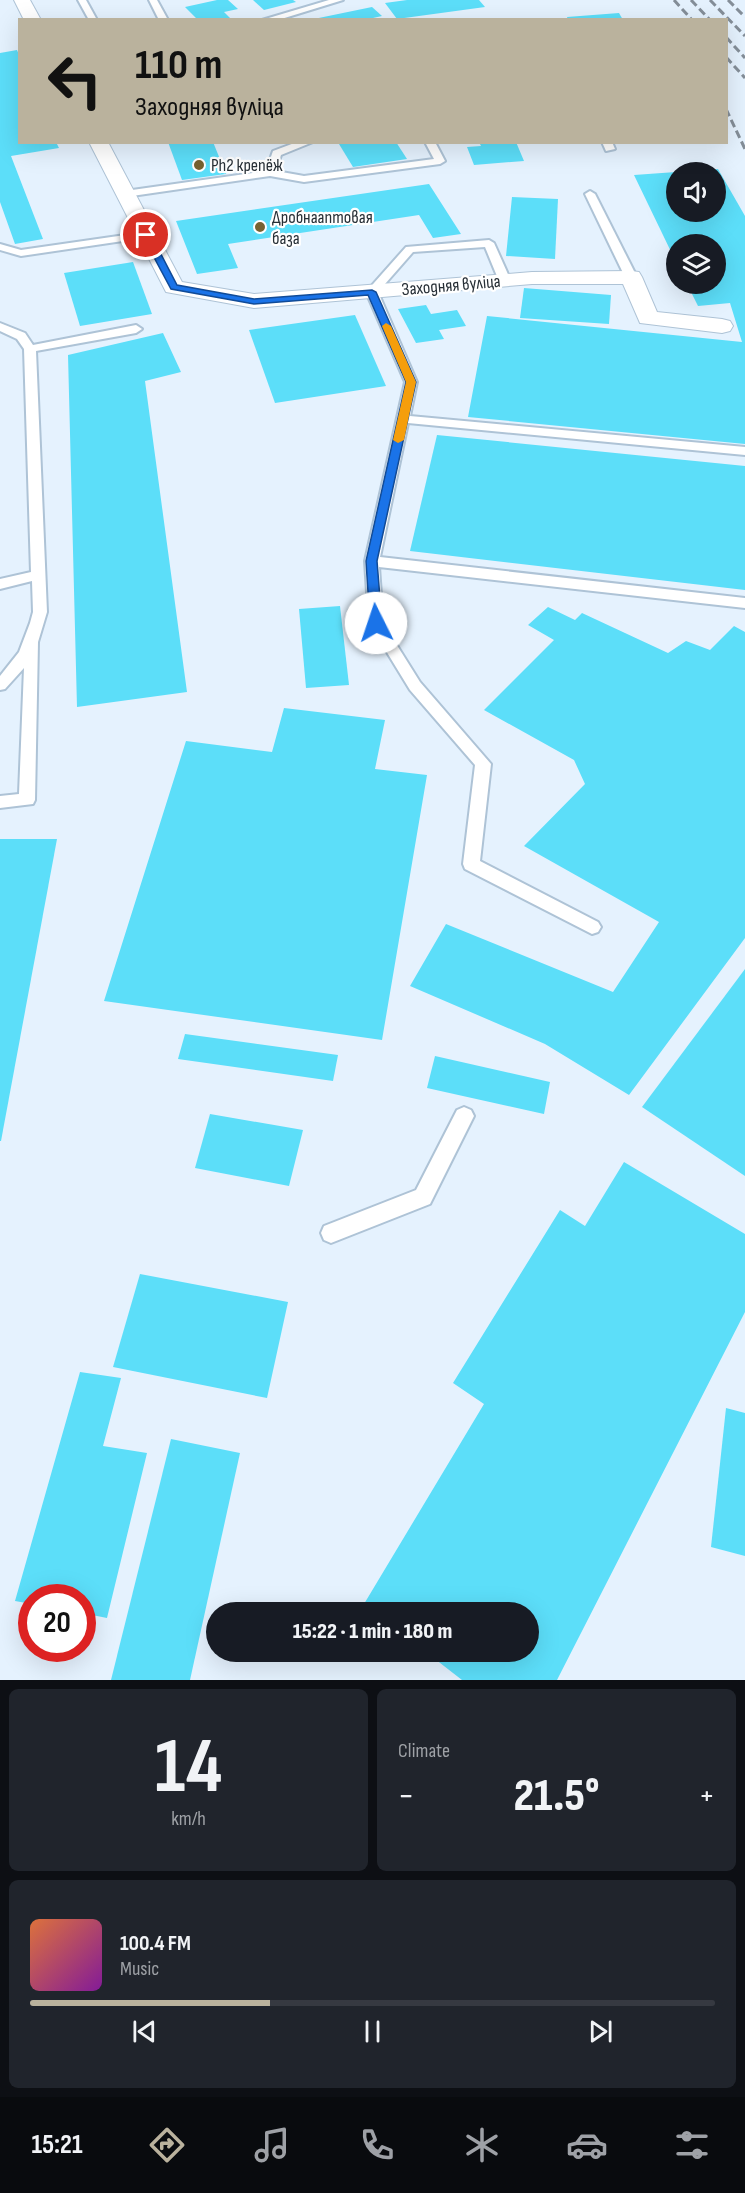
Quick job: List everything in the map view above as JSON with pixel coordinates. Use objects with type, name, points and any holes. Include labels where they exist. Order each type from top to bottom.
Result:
[{"type":"street","points":[[22,0],[32,18]]},
{"type":"street","name":"Заходняя вуліца","points":[[99,144],[174,287],[254,302],[532,278],[631,277]]},
{"type":"street","points":[[631,277],[648,318],[722,326]]},
{"type":"lane","points":[[82,0],[92,18]]},
{"type":"lane","points":[[153,0],[163,18]]},
{"type":"lane","points":[[273,18],[339,0]]},
{"type":"lane","points":[[270,173],[278,153],[303,144]]},
{"type":"lane","points":[[125,194],[270,173],[304,178],[440,160],[431,144]]},
{"type":"lane","points":[[590,194],[631,277]]},
{"type":"lane","points":[[0,248],[21,253],[146,235]]},
{"type":"lane","points":[[505,281],[489,243],[410,249],[372,292],[411,382],[372,561],[376,623],[415,686],[483,764],[471,864],[592,927]]},
{"type":"lane","points":[[0,327],[21,336],[30,349],[40,612],[32,644],[27,800],[0,802]]},
{"type":"lane","points":[[30,349],[136,328]]},
{"type":"lane","points":[[403,419],[745,451]]},
{"type":"lane","points":[[372,561],[745,603]]},
{"type":"lane","points":[[0,584],[38,575]]},
{"type":"lane","points":[[0,685],[11,675],[32,644]]},
{"type":"lane","points":[[331,1233],[423,1197],[464,1116]]},
{"type":"building","points":[[228,0],[238,9],[224,12],[230,18],[196,18],[185,7]]},
{"type":"building","points":[[253,0],[293,0],[296,2],[264,10]]},
{"type":"building","points":[[407,0],[479,0],[485,7],[396,18],[385,3]]},
{"type":"building","points":[[372,7],[382,16],[373,18],[319,18]]},
{"type":"building","points":[[619,13],[622,18],[567,18]]},
{"type":"building","points":[[17,50],[18,52],[18,144],[57,144],[59,148],[11,156],[43,239],[15,244],[0,202],[0,53]]},
{"type":"building","points":[[169,144],[214,144],[226,174],[182,180]]},
{"type":"building","points":[[339,144],[397,144],[407,159],[353,167]]},
{"type":"building","points":[[480,144],[517,144],[524,161],[474,165],[467,147],[481,146]]},
{"type":"building","points":[[666,173],[666,222],[726,222],[726,183],[745,216],[745,444],[468,417],[487,316],[742,342],[730,303],[698,306],[692,294],[726,294],[726,234],[666,234],[666,241],[634,175]]},
{"type":"building","name":"Дробнааптовая база","points":[[429,184],[461,234],[433,238],[419,215],[228,244],[238,268],[197,274],[176,221]]},
{"type":"building","points":[[512,197],[558,199],[555,259],[506,256]]},
{"type":"building","points":[[133,262],[152,314],[80,326],[64,273]]},
{"type":"building","points":[[524,288],[611,295],[609,324],[520,318]]},
{"type":"building","points":[[426,305],[431,314],[457,310],[466,326],[439,330],[444,339],[416,343],[398,309]]},
{"type":"building","points":[[355,315],[386,386],[275,403],[249,330]]},
{"type":"building","points":[[163,333],[181,372],[145,381],[187,692],[77,707],[68,355]]},
{"type":"building","points":[[437,435],[745,466],[745,590],[410,551]]},
{"type":"building","points":[[340,606],[349,685],[306,688],[299,609]]},
{"type":"building","points":[[548,607],[575,620],[582,613],[668,653],[686,641],[710,650],[734,626],[745,632],[745,938],[629,1095],[545,1044],[410,986],[446,924],[613,992],[659,922],[524,846],[585,784],[574,760],[484,710],[554,640],[528,625]]},
{"type":"building","points":[[284,708],[385,720],[375,769],[427,775],[382,1040],[104,1001],[186,741],[272,752]]},
{"type":"building","points":[[0,839],[57,839],[1,1141],[0,1141]]},
{"type":"building","points":[[745,969],[745,1176],[642,1107]]},
{"type":"building","points":[[185,1034],[338,1055],[333,1081],[178,1059]]},
{"type":"building","points":[[435,1056],[550,1082],[544,1114],[427,1088]]},
{"type":"building","points":[[210,1114],[303,1130],[289,1186],[195,1168]]},
{"type":"building","points":[[624,1162],[745,1234],[745,1312],[557,1680],[462,1680],[439,1662],[539,1662],[539,1602],[365,1602],[484,1404],[453,1383],[560,1210],[585,1226]]},
{"type":"building","points":[[140,1274],[288,1302],[267,1398],[113,1367]]},
{"type":"building","points":[[80,1372],[121,1378],[103,1446],[147,1453],[107,1618],[96,1616],[96,1584],[20,1584]]},
{"type":"building","points":[[726,1408],[745,1413],[745,1556],[711,1547]]},
{"type":"building","points":[[171,1439],[240,1453],[190,1680],[111,1680]]},
{"type":"railway","points":[[674,0],[690,18]]},
{"type":"railway","points":[[691,0],[708,18]]},
{"type":"railway","points":[[710,0],[728,18]]},
{"type":"railway","points":[[728,0],[745,17]]},
{"type":"railway","points":[[728,19],[745,36]]},
{"type":"railway","points":[[728,39],[745,58]]},
{"type":"railway","points":[[728,59],[745,78]]},
{"type":"railway","points":[[728,113],[745,149]]},
{"type":"slow traffic","points":[[386,326],[411,382],[398,440]]},
{"type":"place","name":"Ph2 крепёж","points":[[199,165]]},
{"type":"place","name":"Дробнааптовая база","points":[[260,227]]},
{"type":"route","points":[[146,235],[174,287],[254,302],[372,292],[411,382],[372,561],[376,623]]}]
